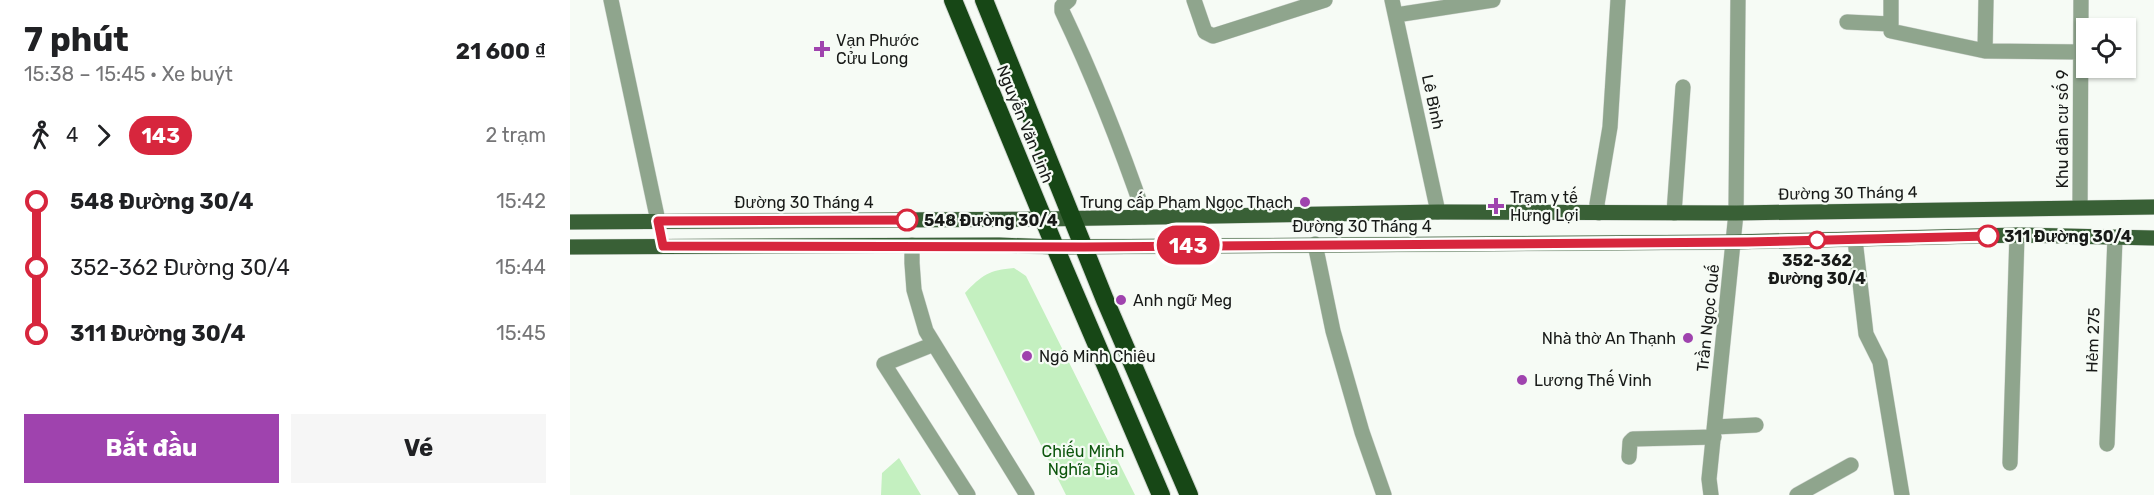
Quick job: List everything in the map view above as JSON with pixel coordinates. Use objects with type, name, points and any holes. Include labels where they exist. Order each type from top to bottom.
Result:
[{"type":"highway","name":"Nguyễn Văn Linh","points":[[953,0],[1043,219],[1161,495]]},
{"type":"highway","name":"Nguyễn Văn Linh","points":[[984,0],[1084,247],[1189,495]]},
{"type":"main road","name":"Đường 30 Tháng 4","points":[[570,222],[1043,219],[1438,212],[1736,213],[2154,207]]},
{"type":"main road","points":[[658,221],[663,246]]},
{"type":"main road","name":"Đường 30 Tháng 4","points":[[570,247],[912,245],[1084,247],[1734,242],[2017,235],[2154,238]]},
{"type":"street","points":[[611,0],[658,221]]},
{"type":"street","points":[[1069,0],[1062,6],[1062,11],[1129,170],[1145,217]]},
{"type":"street","points":[[1194,0],[1205,32],[1213,36],[1325,0]]},
{"type":"street","points":[[1394,7],[1493,0]]},
{"type":"street","points":[[1599,213],[1597,204],[1610,127],[1618,0]]},
{"type":"street","name":"Trần Ngọc Quế","points":[[1711,495],[1709,479],[1736,213],[1737,0]]},
{"type":"street","points":[[1890,24],[1892,0]]},
{"type":"street","points":[[1985,51],[1986,0]]},
{"type":"street","name":"Khu dân cư số 9","points":[[2081,0],[2081,18]]},
{"type":"street","name":"Lê Bình","points":[[1394,7],[1438,212]]},
{"type":"street","name":"Khu dân cư số 9","points":[[1847,22],[1890,24],[1891,31],[1985,51],[2076,52]]},
{"type":"street","name":"Khu dân cư số 9","points":[[2080,207],[2081,78]]},
{"type":"street","points":[[1674,213],[1683,87]]},
{"type":"street","points":[[2010,463],[2017,235]]},
{"type":"street","name":"Hẻm 275","points":[[2107,444],[2115,238]]},
{"type":"street","points":[[1856,240],[1866,334],[1880,362],[1902,495]]},
{"type":"street","points":[[1315,244],[1333,331],[1362,432],[1384,495]]},
{"type":"street","points":[[912,245],[914,290],[926,331],[1027,495]]},
{"type":"street","points":[[934,344],[884,364],[968,495]]},
{"type":"street","points":[[1629,457],[1630,442],[1633,439],[1714,432],[1756,425]]},
{"type":"street","points":[[1797,495],[1851,465]]},
{"type":"green space","name":"Chiếu Minh Nghĩa Địa","points":[[1014,268],[1026,276],[1135,495],[1066,495],[965,293],[986,275],[998,270]]},
{"type":"green space","points":[[899,458],[921,495],[881,495],[882,473]]},
{"type":"bus line","name":"143","points":[[907,220],[658,221],[663,246],[1084,247],[1747,242],[1988,236]]},
{"type":"place","name":"Vạn Phước Cửu Long","points":[[822,49]]},
{"type":"place","name":"Trung cấp Phạm Ngọc Thạch","points":[[1305,202]]},
{"type":"place","name":"Trạm y tế Hưng Lợi","points":[[1496,206]]},
{"type":"place","name":"548 Đường 30/4","points":[[907,220]]},
{"type":"place","name":"311 Đường 30/4","points":[[1988,236]]},
{"type":"place","name":"352-362 Đường 30/4","points":[[1817,240]]},
{"type":"place","name":"Anh ngữ Meg","points":[[1121,300]]},
{"type":"place","name":"Nhà thờ An Thạnh","points":[[1688,338]]},
{"type":"place","name":"Ngô Minh Chiêu","points":[[1027,356]]},
{"type":"place","name":"Lương Thế Vinh","points":[[1522,380]]}]
